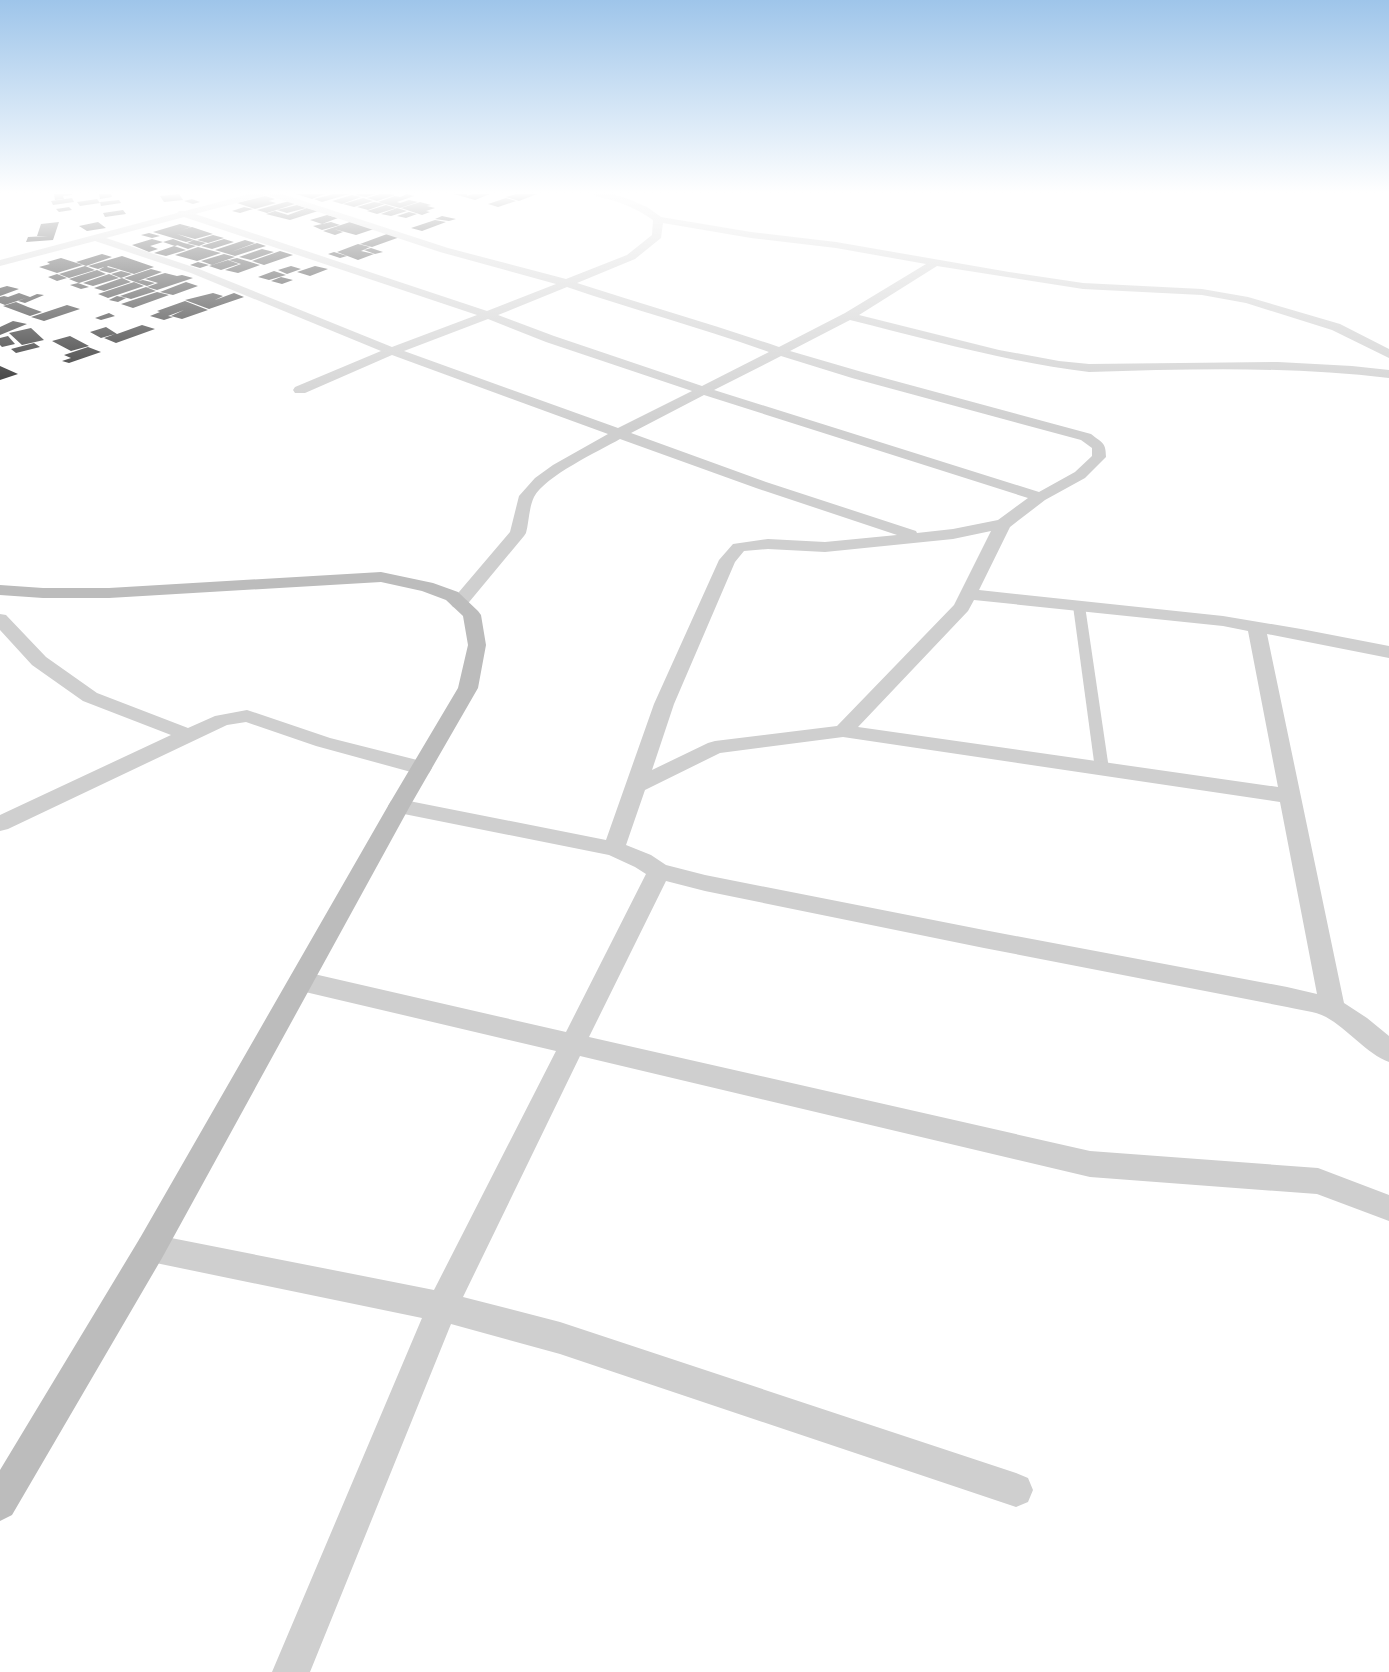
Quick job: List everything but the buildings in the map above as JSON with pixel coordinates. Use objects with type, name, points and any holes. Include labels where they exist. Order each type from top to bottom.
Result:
[{"type":"street","points":[[198,272],[392,351],[761,485],[917,537]]},
{"type":"street","points":[[359,272],[488,315],[550,339],[704,391],[1040,497]]},
{"type":"street","points":[[525,272],[566,283],[857,375],[1086,437],[1099,447],[1099,457],[1080,475],[1040,497],[1004,524],[953,534],[824,547],[768,544],[739,547],[727,560],[664,704],[614,849]]},
{"type":"street","points":[[300,390],[392,351],[488,315],[592,272]]},
{"type":"street","points":[[459,602],[518,533],[527,496],[540,480],[558,468],[620,434],[849,316],[920,272]]},
{"type":"street","points":[[992,272],[1083,286],[1202,292],[1248,300],[1336,327],[1389,354]]},
{"type":"street","points":[[849,316],[1024,359],[1055,365],[1089,368],[1308,366],[1389,374]]},
{"type":"street","points":[[843,731],[962,608],[1004,524]]},
{"type":"street","points":[[0,590],[43,593],[109,593],[381,577],[427,587],[452,596],[472,615],[477,645],[468,688],[399,806],[151,1248],[0,1503]]},
{"type":"street","points":[[969,594],[1223,621],[1301,634],[1389,652]]},
{"type":"street","points":[[0,619],[39,661],[90,697],[188,734]]},
{"type":"street","points":[[1256,626],[1332,1008]]},
{"type":"street","points":[[0,824],[188,734],[222,720],[247,716],[323,742],[422,768]]},
{"type":"street","points":[[635,786],[715,747],[843,731],[1290,796]]},
{"type":"street","points":[[399,806],[614,849],[643,861],[660,871],[713,884],[977,938],[1287,997],[1332,1008],[1358,1025],[1389,1052]]},
{"type":"street","points":[[291,1672],[442,1307],[660,871]]},
{"type":"street","points":[[301,981],[574,1043],[1090,1164],[1318,1181],[1389,1208]]},
{"type":"street","points":[[151,1248],[442,1307],[560,1338],[1016,1490]]},
{"type":"lane","points":[[1079,606],[1102,769]]}]
